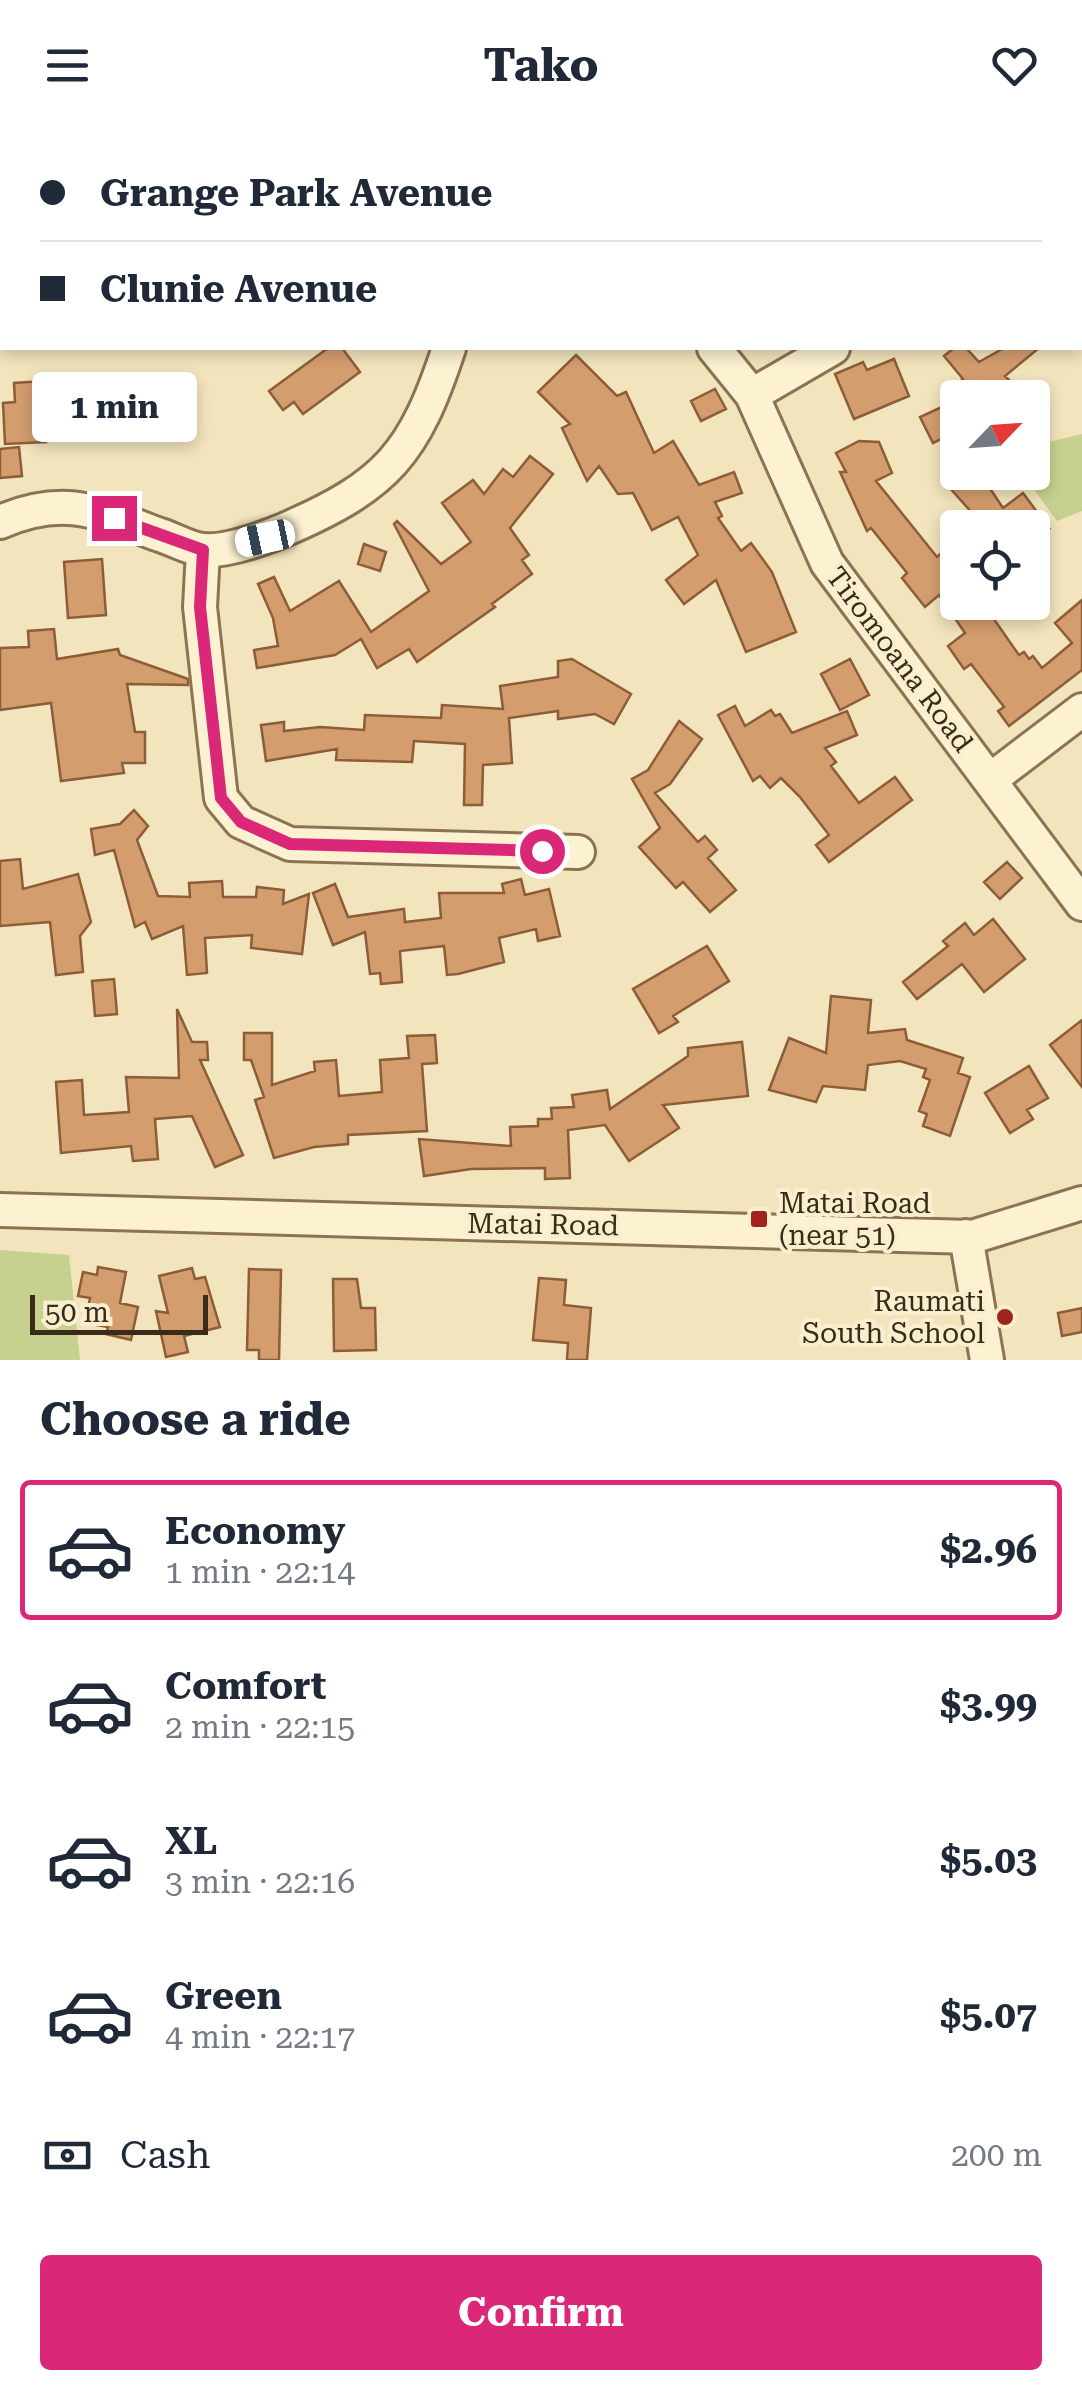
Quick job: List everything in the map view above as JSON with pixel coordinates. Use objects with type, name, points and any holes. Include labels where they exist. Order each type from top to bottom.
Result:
[{"type":"street","points":[[0,522],[21,514],[73,505],[203,550],[265,538],[362,490],[400,456],[426,417],[448,350]]},
{"type":"street","name":"Tiromoana Road","points":[[716,350],[752,395],[827,563],[1082,904]]},
{"type":"street","points":[[752,395],[830,350]]},
{"type":"street","points":[[203,550],[200,607],[221,798],[241,822],[290,844],[578,852]]},
{"type":"street","points":[[990,780],[1082,710]]},
{"type":"street","name":"Matai Road","points":[[0,1210],[966,1236],[1082,1204]]},
{"type":"street","points":[[966,1236],[987,1360]]},
{"type":"green space","points":[[1082,434],[1082,511],[1057,521],[1034,490],[1050,490],[1050,442]]},
{"type":"green space","points":[[0,1250],[69,1255],[80,1360],[0,1360]]},
{"type":"building","points":[[325,350],[344,350],[360,372],[303,414],[294,402],[283,410],[269,391]]},
{"type":"building","points":[[952,350],[968,350],[979,362],[1000,350],[1037,350],[1005,376],[1009,380],[963,379],[944,356]]},
{"type":"building","points":[[576,355],[617,396],[626,392],[654,453],[673,441],[699,485],[734,472],[742,493],[715,502],[722,516],[718,518],[741,551],[751,543],[772,572],[796,632],[746,652],[716,580],[684,604],[666,580],[698,555],[678,517],[652,530],[633,493],[618,494],[599,466],[587,481],[562,428],[570,424],[538,392]]},
{"type":"building","points":[[894,359],[909,396],[854,419],[835,374],[863,362],[867,370]]},
{"type":"building","points":[[43,381],[44,403],[59,402],[60,425],[45,426],[46,442],[5,444],[3,403],[15,402],[14,383]]},
{"type":"building","points":[[715,389],[726,409],[701,421],[691,401]]},
{"type":"building","points":[[940,408],[940,440],[933,443],[920,417]]},
{"type":"building","points":[[859,441],[879,442],[892,473],[876,481],[937,557],[940,554],[940,596],[925,607],[902,578],[907,573],[871,528],[867,531],[840,472],[846,472],[836,453]]},
{"type":"building","points":[[19,447],[22,476],[0,478],[0,449]]},
{"type":"building","points":[[530,456],[553,474],[510,528],[529,555],[522,560],[532,574],[492,604],[495,607],[417,662],[409,649],[377,668],[361,639],[335,655],[257,668],[254,650],[278,646],[273,618],[258,584],[274,577],[290,611],[339,581],[371,632],[429,591],[394,524],[397,521],[441,564],[471,542],[442,503],[473,480],[484,494],[503,469],[513,477]]},
{"type":"building","points":[[952,490],[991,490],[1003,508],[1023,493],[1036,510],[970,510]]},
{"type":"building","points":[[364,544],[386,552],[380,571],[358,564]]},
{"type":"building","points":[[102,559],[106,615],[68,618],[64,562]]},
{"type":"building","points":[[1082,600],[1082,670],[1009,726],[998,711],[1004,707],[971,664],[964,669],[948,646],[965,633],[956,620],[995,620],[1019,655],[1024,652],[1029,659],[1033,656],[1042,668],[1072,643],[1055,623]]},
{"type":"building","points":[[54,629],[57,659],[118,649],[120,655],[188,679],[188,685],[127,684],[135,732],[145,732],[145,763],[122,763],[124,773],[61,781],[51,703],[0,710],[0,648],[29,647],[28,631]]},
{"type":"building","points":[[572,659],[631,694],[614,724],[595,714],[558,719],[558,711],[509,718],[512,763],[483,765],[482,805],[464,805],[465,744],[414,741],[412,762],[336,760],[337,749],[266,761],[261,725],[284,722],[284,731],[320,727],[364,730],[365,715],[441,718],[442,705],[503,709],[500,686],[558,677],[558,661]]},
{"type":"building","points":[[850,659],[869,695],[840,710],[821,674]]},
{"type":"building","points":[[735,706],[745,726],[771,710],[775,716],[780,714],[792,733],[847,711],[857,735],[825,748],[836,762],[831,766],[859,803],[895,777],[912,800],[829,862],[816,845],[829,835],[800,797],[781,778],[770,788],[760,776],[753,781],[718,715]]},
{"type":"building","points":[[679,721],[702,739],[670,784],[655,793],[698,842],[705,836],[717,850],[708,858],[736,890],[710,912],[683,882],[676,888],[639,847],[660,828],[632,779],[648,770]]},
{"type":"building","points":[[134,810],[148,826],[137,840],[158,896],[190,897],[189,883],[222,881],[223,897],[256,897],[257,887],[284,890],[283,904],[309,894],[302,954],[251,948],[252,935],[205,938],[207,973],[187,975],[183,926],[152,939],[145,922],[135,927],[114,850],[95,855],[91,829],[120,824]]},
{"type":"building","points":[[20,859],[23,889],[78,874],[91,922],[80,936],[83,972],[56,975],[50,922],[0,926],[0,861]]},
{"type":"building","points":[[1007,862],[1022,878],[1000,899],[984,882]]},
{"type":"building","points":[[521,879],[525,895],[549,889],[560,936],[538,941],[536,929],[499,938],[504,962],[458,974],[447,975],[444,946],[400,951],[402,982],[381,984],[380,973],[370,974],[365,932],[333,945],[313,893],[335,884],[348,917],[404,909],[405,922],[441,918],[439,893],[504,893],[502,884]]},
{"type":"building","points":[[993,919],[1025,959],[984,992],[962,964],[917,999],[903,982],[948,946],[943,941],[965,923],[974,935]]},
{"type":"building","points":[[707,946],[729,981],[673,1016],[678,1022],[659,1033],[633,989]]},
{"type":"building","points":[[114,979],[117,1014],[95,1016],[92,981]]},
{"type":"building","points":[[831,996],[871,1000],[868,1033],[905,1029],[907,1040],[963,1058],[958,1073],[970,1077],[950,1136],[923,1126],[927,1114],[919,1111],[930,1080],[923,1077],[926,1069],[900,1061],[868,1065],[865,1090],[823,1086],[816,1102],[769,1090],[789,1038],[826,1053]]},
{"type":"building","points":[[177,1009],[192,1042],[207,1042],[208,1060],[200,1060],[243,1155],[215,1167],[192,1116],[155,1119],[158,1159],[133,1161],[131,1146],[61,1153],[56,1082],[82,1080],[84,1115],[129,1112],[126,1077],[179,1078]]},
{"type":"building","points":[[1082,1020],[1082,1087],[1050,1045]]},
{"type":"building","points":[[244,1033],[272,1033],[272,1085],[315,1071],[314,1062],[336,1060],[339,1096],[382,1092],[380,1060],[409,1058],[407,1036],[435,1035],[437,1063],[422,1064],[427,1131],[348,1135],[348,1144],[314,1147],[274,1158],[255,1100],[264,1097],[251,1060],[244,1060]]},
{"type":"building","points":[[742,1042],[748,1096],[663,1105],[679,1128],[629,1161],[605,1125],[568,1130],[570,1178],[545,1179],[545,1168],[471,1169],[424,1176],[419,1139],[511,1146],[510,1127],[538,1126],[538,1119],[552,1119],[551,1108],[574,1107],[572,1095],[607,1090],[610,1109],[688,1056],[688,1048]]},
{"type":"building","points":[[1029,1066],[1048,1098],[1027,1110],[1033,1119],[1010,1133],[985,1093]]},
{"type":"building","points":[[98,1267],[126,1272],[120,1303],[138,1307],[131,1340],[106,1334],[108,1327],[85,1323],[90,1298],[78,1296],[83,1272],[97,1275]]},
{"type":"building","points":[[192,1268],[195,1279],[205,1277],[220,1327],[184,1336],[188,1352],[166,1357],[156,1311],[168,1313],[159,1276]]},
{"type":"building","points":[[249,1269],[281,1270],[279,1360],[259,1360],[259,1350],[247,1350]]},
{"type":"building","points":[[539,1278],[566,1280],[564,1305],[591,1308],[587,1360],[567,1360],[568,1343],[533,1340]]},
{"type":"building","points":[[333,1279],[357,1279],[361,1308],[375,1308],[376,1350],[334,1351]]},
{"type":"building","points":[[1082,1308],[1082,1332],[1062,1336],[1058,1313]]},
{"type":"place","name":"Matai Road (near 51)","points":[[759,1219]]},
{"type":"place","name":"Raumati South School","points":[[1005,1317]]},
{"type":"route","points":[[114,518],[203,550],[200,607],[221,798],[241,822],[290,844],[542,851]]}]
